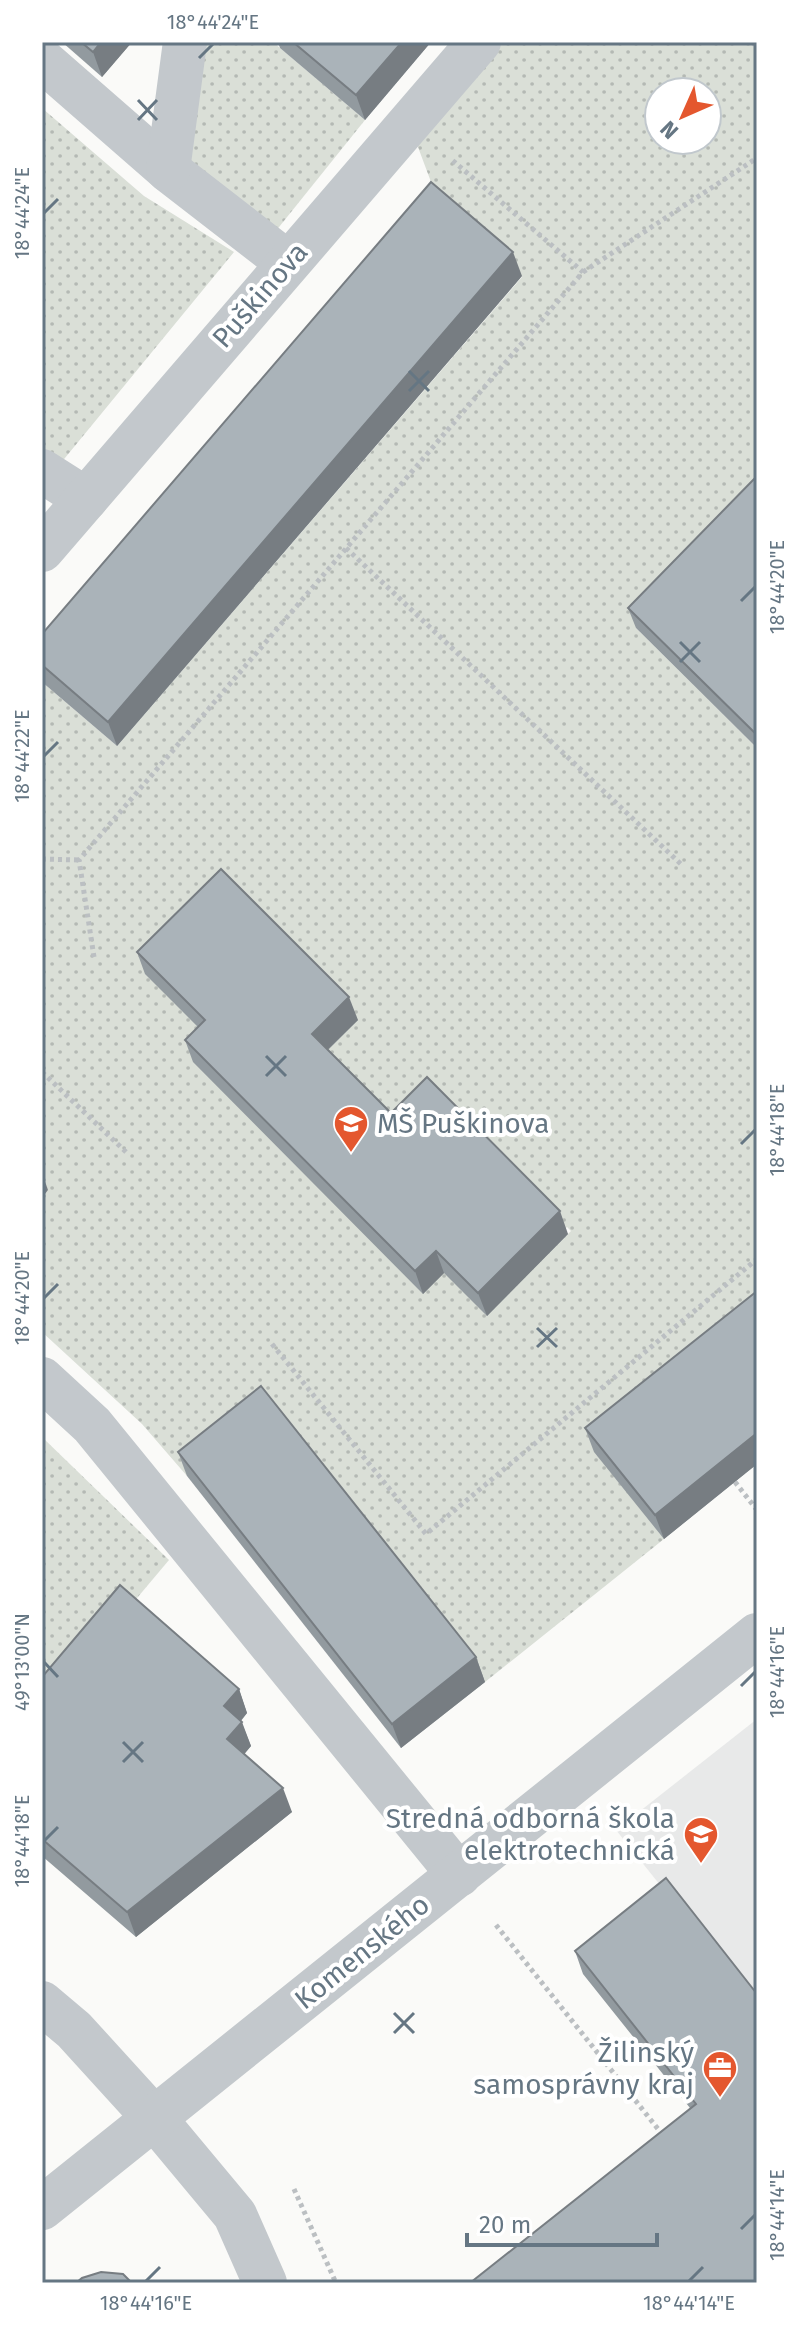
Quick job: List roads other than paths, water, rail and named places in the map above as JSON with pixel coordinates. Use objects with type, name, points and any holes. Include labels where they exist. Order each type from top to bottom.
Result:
[{"type":"street","points":[[168,170],[185,42]]},
{"type":"street","name":"Puškinova","points":[[42,550],[479,42]]},
{"type":"street","points":[[42,60],[168,170],[288,263]]},
{"type":"street","points":[[42,471],[86,499]]},
{"type":"street","points":[[42,1379],[92,1425],[459,1875]]},
{"type":"street","name":"Komenského","points":[[42,2208],[757,1635]]},
{"type":"street","points":[[42,2003],[74,2030],[155,2119],[235,2215],[265,2283]]},
{"type":"place","name":"MŠ Puškinova","points":[[351,1154]]},
{"type":"place","name":"Stredná odborná škola elektrotechnická","points":[[701,1865]]},
{"type":"place","name":"Žilinský samosprávny kraj","points":[[720,2099]]}]
